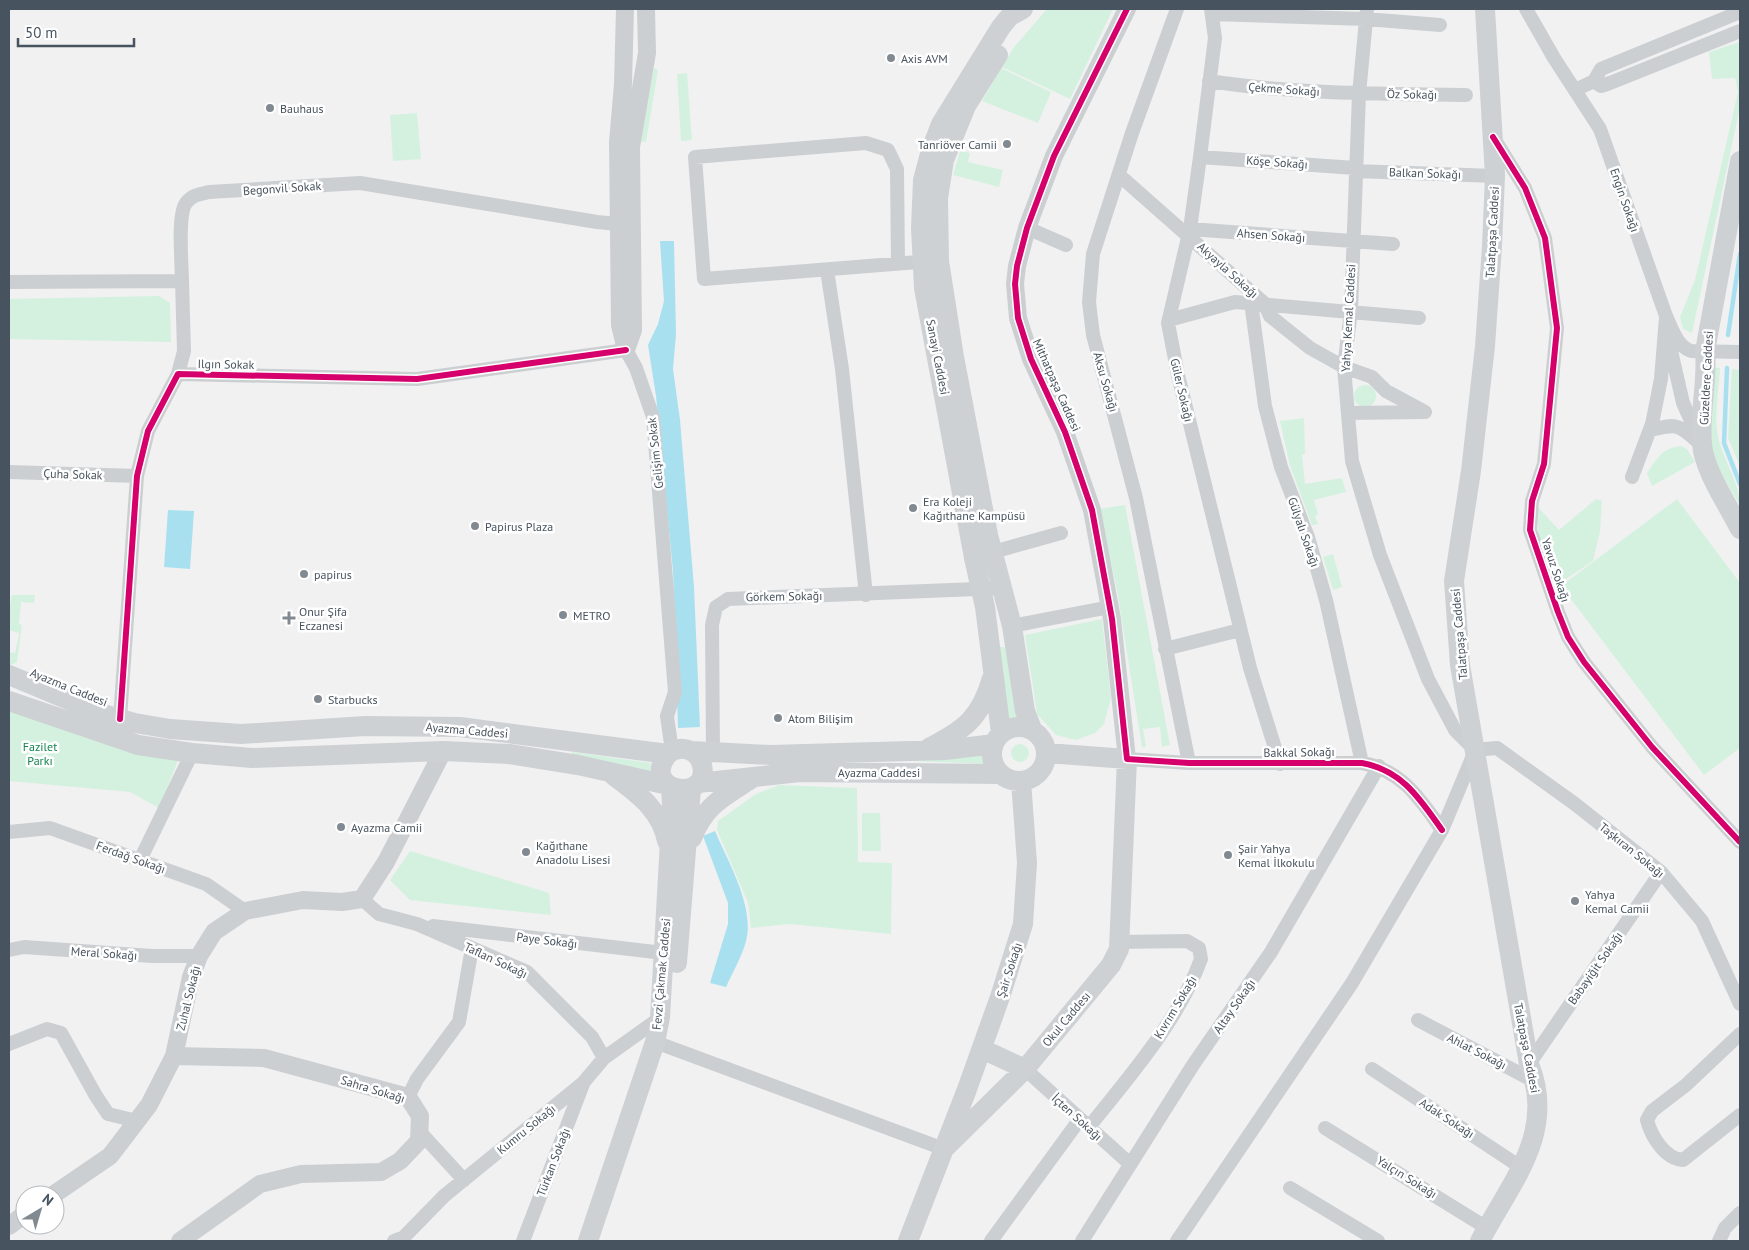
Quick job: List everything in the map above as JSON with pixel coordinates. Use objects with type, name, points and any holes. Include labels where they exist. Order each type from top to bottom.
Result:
[{"type":"main road","name":"Sanayi Caddesi","points":[[1024,9],[1010,16],[1001,27],[940,124],[923,180],[921,201],[931,261],[954,356],[993,552],[1012,626],[1025,712],[1032,729]]},
{"type":"main road","name":"Talatpaşa Caddesi","points":[[1479,13],[1493,137],[1495,176],[1485,346],[1471,471],[1454,581],[1460,665],[1533,1073],[1539,1118],[1522,1168],[1483,1234]]},
{"type":"main road","name":"Güzeldere Caddesi","points":[[1740,161],[1705,351],[1706,368],[1702,445],[1708,467],[1740,529]]},
{"type":"main road","name":"Sanayi Caddesi","points":[[931,261],[928,307],[981,590],[994,674],[998,738]]},
{"type":"main road","points":[[925,750],[973,720],[982,706],[994,674]]},
{"type":"main road","name":"Ayazma Caddesi","points":[[9,675],[120,719],[170,729],[212,733],[358,727],[443,727],[670,752],[682,748],[713,753],[770,755],[925,750],[998,738]]},
{"type":"main road","name":"Ayazma Caddesi","points":[[9,701],[138,745],[192,753],[252,758],[442,751],[509,754],[607,771],[670,786]]},
{"type":"main road","points":[[1016,726],[1032,729],[1040,735],[1047,752],[1047,760],[1040,772],[1028,780],[1021,781],[1014,781],[1000,774],[993,761],[998,738],[1016,726]]},
{"type":"main road","points":[[299,755],[316,745],[354,741],[358,736],[358,727]]},
{"type":"main road","points":[[442,751],[443,727]]},
{"type":"main road","points":[[670,752],[663,759],[661,773],[670,786],[680,790],[694,785],[702,769],[701,762],[692,751]]},
{"type":"main road","name":"Bakkal Sokağı","points":[[1047,752],[1127,759]]},
{"type":"main road","name":"Okul Caddesı","points":[[908,1241],[944,1149],[1025,1069],[1111,965],[1119,949],[1127,759]]},
{"type":"main road","points":[[607,771],[649,804],[660,819],[677,855]]},
{"type":"main road","name":"Ayazma Caddesi","points":[[694,785],[800,772],[1000,774]]},
{"type":"main road","points":[[677,855],[699,819],[718,800],[757,776]]},
{"type":"main road","name":"Şair Sokağı","points":[[944,1149],[982,1049],[1025,917],[1026,853],[1021,781]]},
{"type":"main road","name":"Fevzi Çakmak Caddesi","points":[[677,855],[694,785]]},
{"type":"main road","name":"Fevzi Çakmak Caddesi","points":[[588,1241],[660,1044],[672,1021],[671,954],[677,855],[670,786]]},
{"type":"main road","name":"Fevzi Çakmak Caddesi","points":[[601,1241],[660,1044],[660,1018],[671,954]]},
{"type":"main road","points":[[982,1049],[1025,1069]]},
{"type":"street","name":"Gelişim Sokak","points":[[625,9],[623,84],[618,142],[625,224],[620,325],[626,350],[636,368],[653,417],[675,692],[667,716],[670,752]]},
{"type":"street","points":[[625,224],[631,147],[647,54],[646,9]]},
{"type":"street","name":"Mithatpaşa Caddesi","points":[[1127,9],[1054,156],[1027,228],[1017,266],[1015,284],[1018,318],[1031,359],[1065,432],[1090,501],[1110,607],[1121,686],[1127,759]]},
{"type":"street","name":"Aksu Sokağı","points":[[1177,9],[1093,254],[1089,302],[1093,335],[1136,498],[1189,763]]},
{"type":"street","name":"Engin Sokağı","points":[[1526,9],[1600,129],[1666,316],[1684,349],[1691,351],[1740,352]]},
{"type":"street","points":[[1211,11],[1367,14],[1440,25]]},
{"type":"street","name":"Güler Sokağı","points":[[1211,11],[1215,38],[1200,157],[1189,232],[1169,320],[1178,375],[1240,630],[1280,764]]},
{"type":"street","points":[[1575,90],[1594,81],[1601,69],[1740,12]]},
{"type":"street","name":"Yahya Kemal Caddesi","points":[[1367,14],[1359,94],[1352,241],[1351,311],[1344,367],[1352,461],[1380,555],[1428,679],[1455,730],[1475,750]]},
{"type":"street","points":[[1594,81],[1601,86],[1610,83],[1740,30]]},
{"type":"street","name":"Çekme Sokağı","points":[[1209,81],[1265,88],[1359,94]]},
{"type":"street","name":"Öz Sokağı","points":[[1359,94],[1466,95]]},
{"type":"street","name":"Yavuz Sokağı","points":[[1493,137],[1525,188],[1545,238],[1557,328],[1544,464],[1532,501],[1530,530],[1558,612],[1568,637],[1596,677],[1652,747],[1740,842]]},
{"type":"street","points":[[898,264],[897,169],[888,150],[866,143],[696,157],[704,279],[826,270],[898,264],[931,261]]},
{"type":"street","name":"Köşe Sokağı","points":[[1200,157],[1355,169]]},
{"type":"street","name":"Balkan Sokağı","points":[[1355,169],[1495,176]]},
{"type":"street","name":"Akyayla Sokağı","points":[[1119,175],[1189,232],[1270,316],[1310,348],[1344,367],[1372,377],[1386,391],[1425,412],[1348,413]]},
{"type":"street","name":"Begonvil Sokak","points":[[178,374],[184,351],[182,216],[184,204],[194,195],[209,192],[360,183],[625,224]]},
{"type":"street","points":[[1027,228],[1066,245]]},
{"type":"street","name":"Ahsen Sokağı","points":[[1189,232],[1393,244]]},
{"type":"street","points":[[826,270],[842,370],[866,595]]},
{"type":"street","points":[[9,282],[182,281]]},
{"type":"street","points":[[1169,320],[1235,302],[1258,302],[1419,318]]},
{"type":"street","name":"Gülyalı Sokağı","points":[[1258,302],[1265,406],[1281,466],[1308,537],[1326,600],[1362,763]]},
{"type":"street","points":[[1632,477],[1650,430],[1661,379],[1666,316]]},
{"type":"street","points":[[1666,316],[1672,359],[1683,403],[1702,445]]},
{"type":"street","name":"Ilgın Sokak","points":[[178,374],[417,379],[626,350]]},
{"type":"street","points":[[120,719],[137,476],[148,431],[178,374]]},
{"type":"street","points":[[1650,430],[1671,425],[1682,427],[1702,445]]},
{"type":"street","name":"Çuha Sokak","points":[[9,472],[137,476]]},
{"type":"street","points":[[993,552],[1061,533]]},
{"type":"street","name":"Görkem Sokağı","points":[[713,753],[712,625],[716,606],[728,599],[741,597],[866,595],[1001,588]]},
{"type":"street","points":[[1012,626],[1110,607]]},
{"type":"street","points":[[1165,649],[1240,630]]},
{"type":"street","name":"Taşkıran Sokağı","points":[[1475,750],[1496,748],[1575,804],[1661,872],[1702,921],[1740,1004]]},
{"type":"street","points":[[1177,1241],[1352,983],[1442,830],[1475,750]]},
{"type":"street","points":[[362,900],[386,862],[442,751]]},
{"type":"street","points":[[140,860],[192,753]]},
{"type":"street","name":"Bakkal Sokağı","points":[[1127,759],[1189,763],[1362,763],[1379,766],[1395,775],[1416,794],[1442,830]]},
{"type":"street","name":"Altay Sokağı","points":[[1082,1241],[1193,1065],[1271,952],[1379,766]]},
{"type":"street","name":"Ferdağ Sokağı","points":[[9,832],[50,828],[206,884],[245,911]]},
{"type":"street","name":"Babayiğit Sokağı","points":[[1533,1073],[1661,872]]},
{"type":"street","name":"Zuhal Sokağı","points":[[65,1187],[110,1156],[149,1104],[174,1056],[191,977],[199,956],[214,932],[245,911],[303,900],[342,902],[362,900]]},
{"type":"street","name":"Taflan Sokağı","points":[[362,900],[379,914],[417,924],[527,972],[592,1037],[604,1058]]},
{"type":"street","name":"Paye Sokağı","points":[[417,924],[671,954]]},
{"type":"street","name":"Kıvrım Sokağı","points":[[991,1241],[1085,1123],[1141,1064],[1174,1012],[1201,959],[1199,948],[1187,941],[1119,942]]},
{"type":"street","name":"Meral Sokağı","points":[[9,950],[24,947],[152,956],[199,956]]},
{"type":"street","points":[[408,1097],[418,1079],[459,1022],[472,948]]},
{"type":"street","name":"Kumru Sokağı","points":[[399,1240],[444,1196],[583,1083],[604,1058],[660,1018]]},
{"type":"street","name":"Ahlat Sokağı","points":[[1418,1020],[1533,1073]]},
{"type":"street","points":[[9,1044],[47,1029],[62,1033],[96,1096],[108,1114],[137,1121]]},
{"type":"street","points":[[1740,1034],[1686,1085],[1652,1111],[1647,1120],[1649,1131],[1664,1151],[1677,1159],[1683,1160],[1740,1115]]},
{"type":"street","points":[[660,1044],[944,1149]]},
{"type":"street","name":"Sahra Sokağı","points":[[174,1056],[264,1058],[408,1097],[420,1116],[420,1132]]},
{"type":"street","name":"İçten Sokağı","points":[[1025,1069],[1130,1164]]},
{"type":"street","name":"Adak Sokağı","points":[[1372,1069],[1522,1168]]},
{"type":"street","name":"Türkan Sokağı","points":[[523,1241],[583,1083]]},
{"type":"street","name":"Yalçın Sokağı","points":[[1326,1128],[1483,1234]]},
{"type":"street","points":[[420,1132],[464,1180]]},
{"type":"street","points":[[180,1241],[260,1184],[301,1174],[381,1172],[400,1161],[420,1141],[420,1132]]},
{"type":"street","points":[[1290,1188],[1378,1241]]},
{"type":"street","points":[[1720,1241],[1725,1228],[1740,1213]]},
{"type":"green space","points":[[1047,9],[1113,9],[1070,99],[1002,67],[1014,47]]},
{"type":"green space","points":[[1740,42],[1740,107],[1692,333],[1683,329],[1680,317],[1695,280],[1738,92],[1735,78],[1712,79],[1709,52]]},
{"type":"green space","points":[[654,68],[658,70],[646,142],[639,141]]},
{"type":"green space","points":[[1001,68],[1051,92],[1038,123],[982,101]]},
{"type":"green space","points":[[687,73],[692,140],[681,141],[677,74]]},
{"type":"green space","points":[[417,113],[421,159],[393,161],[390,115]]},
{"type":"green space","points":[[960,151],[970,153],[968,162],[1003,170],[999,187],[953,175]]},
{"type":"green space","points":[[159,296],[170,303],[171,342],[9,339],[9,299]]},
{"type":"green space","points":[[1714,367],[1720,368],[1716,414],[1717,432],[1738,490],[1740,506],[1714,457],[1710,440]]},
{"type":"green space","points":[[1732,369],[1740,370],[1740,466],[1728,438]]},
{"type":"green space","points":[[1365,385],[1373,388],[1376,396],[1373,404],[1365,407],[1357,404],[1354,396],[1357,388]]},
{"type":"green space","points":[[1304,418],[1305,454],[1302,455],[1305,484],[1342,478],[1346,492],[1314,500],[1318,514],[1315,516],[1318,524],[1312,525],[1290,466],[1280,421]]},
{"type":"green space","points":[[1681,446],[1687,449],[1695,462],[1652,486],[1647,473],[1654,463],[1664,451]]},
{"type":"green space","points":[[1596,499],[1602,501],[1600,531],[1593,561],[1557,585],[1539,536],[1537,506],[1559,530]]},
{"type":"green space","points":[[1677,499],[1740,583],[1740,748],[1704,775],[1561,586]]},
{"type":"green space","points":[[1125,505],[1170,745],[1162,747],[1160,727],[1143,729],[1146,747],[1142,747],[1117,590],[1099,509]]},
{"type":"green space","points":[[1333,554],[1342,587],[1333,590],[1323,557]]},
{"type":"green space","points":[[12,595],[35,595],[34,603],[21,602],[19,624],[22,625],[17,662],[9,666],[9,652],[15,653],[19,635],[19,633],[9,630],[9,609]]},
{"type":"green space","points":[[1102,619],[1111,698],[1104,724],[1095,733],[1076,740],[1056,735],[1037,714],[1025,635]]},
{"type":"green space","points":[[999,647],[1005,647],[1021,722],[1007,725]]},
{"type":"green space","name":"Fazilet Parkı","points":[[9,708],[179,758],[159,808],[130,792],[9,781]]},
{"type":"green space","points":[[1020,744],[1026,747],[1029,753],[1026,759],[1020,762],[1014,759],[1011,753],[1014,747]]},
{"type":"green space","points":[[572,752],[651,763],[650,772],[571,755]]},
{"type":"green space","points":[[987,755],[988,764],[914,761],[914,758]]},
{"type":"green space","points":[[779,785],[857,788],[858,862],[892,863],[891,934],[790,924],[751,928],[748,903],[717,830],[718,821],[756,794]]},
{"type":"green space","points":[[862,813],[880,813],[881,851],[862,851]]},
{"type":"green space","points":[[410,851],[549,893],[551,915],[410,900],[390,880]]},
{"type":"water","points":[[660,241],[674,241],[676,334],[673,369],[680,420],[694,587],[700,727],[678,728],[673,571],[656,396],[648,345],[658,324],[664,301]]},
{"type":"water","points":[[168,510],[194,511],[190,569],[164,567]]},
{"type":"water","points":[[715,831],[744,899],[748,928],[742,952],[726,987],[710,983],[728,924],[728,903],[703,836]]},
{"type":"waterway","points":[[1728,335],[1740,254]]},
{"type":"waterway","points":[[1727,368],[1724,443],[1740,484]]},
{"type":"cycle path","points":[[1127,9],[1054,156],[1027,228],[1017,266],[1015,284],[1018,318],[1031,359],[1065,432],[1092,510],[1112,619],[1127,759],[1189,763],[1362,763],[1388,772],[1399,779],[1418,797],[1442,830]]},
{"type":"cycle path","points":[[1493,137],[1525,188],[1545,238],[1557,328],[1544,464],[1532,501],[1530,530],[1558,612],[1568,637],[1584,662],[1652,747],[1740,842]]},
{"type":"cycle path","points":[[120,719],[137,476],[148,431],[178,374],[417,379],[626,350]]},
{"type":"place","name":"Axis AVM","points":[[891,58]]},
{"type":"place","name":"Bauhaus","points":[[270,108]]},
{"type":"place","name":"Tanriöver Camii","points":[[1007,144]]},
{"type":"place","name":"Era Koleji Kağıthane Kampüsü","points":[[913,508]]},
{"type":"place","name":"Papirus Plaza","points":[[475,526]]},
{"type":"place","name":"papirus","points":[[304,574]]},
{"type":"place","name":"METRO","points":[[563,615]]},
{"type":"place","name":"Onur Şifa Eczanesi","points":[[289,618]]},
{"type":"place","name":"Starbucks","points":[[318,699]]},
{"type":"place","name":"Atom Bilişim","points":[[778,718]]},
{"type":"place","name":"Ayazma Camii","points":[[341,827]]},
{"type":"place","name":"Kağıthane Anadolu Lisesi","points":[[526,852]]},
{"type":"place","name":"Şair Yahya Kemal İlkokulu","points":[[1228,855]]},
{"type":"place","name":"Yahya Kemal Camii","points":[[1575,901]]}]
